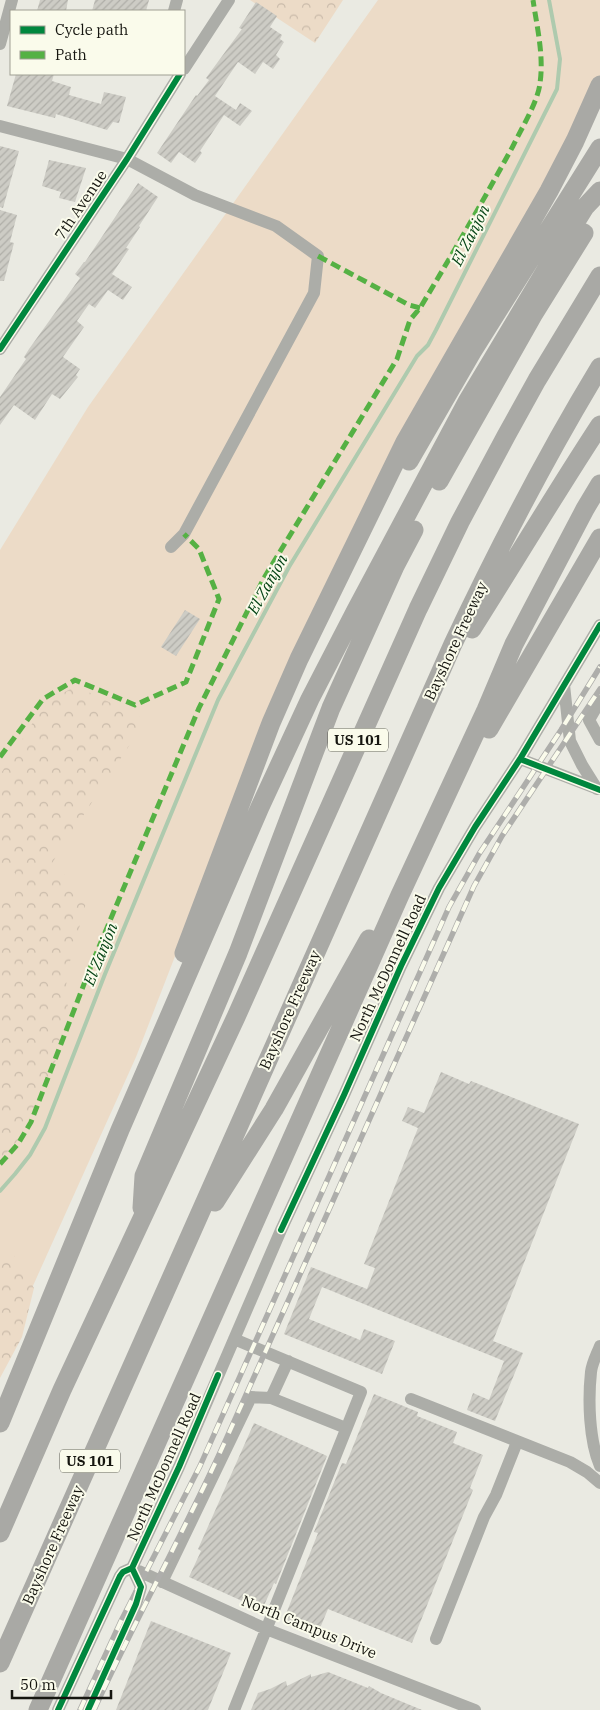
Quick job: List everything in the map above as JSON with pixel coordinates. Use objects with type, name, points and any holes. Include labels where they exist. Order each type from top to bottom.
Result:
[{"type":"highway","points":[[120,1130],[270,723],[299,659],[405,442],[549,190],[600,85]]},
{"type":"highway","points":[[299,659],[467,361],[600,148]]},
{"type":"highway","points":[[0,1424],[120,1130],[260,807],[322,675],[467,402],[585,207],[600,191]]},
{"type":"highway","points":[[142,1217],[144,1176],[238,953],[308,767],[359,644],[395,566],[483,402],[533,314],[600,208]]},
{"type":"highway","name":"US 101","points":[[0,1533],[62,1390],[236,1017],[430,582],[522,407],[600,276]]},
{"type":"highway","name":"Bayshore Freeway","points":[[0,1663],[431,693],[496,555],[542,468],[600,366]]},
{"type":"highway","points":[[431,693],[600,425]]},
{"type":"highway","points":[[38,1710],[514,644],[600,484]]},
{"type":"highway","points":[[486,710],[600,501]]},
{"type":"highway","points":[[180,1259],[274,1109],[600,538]]},
{"type":"street","points":[[0,44],[12,0]]},
{"type":"street","points":[[185,67],[228,0]]},
{"type":"street","points":[[169,75],[170,90]]},
{"type":"street","name":"7th Avenue","points":[[0,349],[127,159],[179,75]]},
{"type":"street","points":[[0,126],[127,159],[195,195],[276,226],[318,256],[314,293],[184,534],[171,548]]},
{"type":"street","name":"North McDonnell Road","points":[[58,1710],[120,1576],[123,1572],[132,1568],[179,1467],[281,1230],[438,888],[599,631]]},
{"type":"street","points":[[564,685],[570,740],[582,765],[598,789]]},
{"type":"street","points":[[600,701],[589,720],[600,740]]},
{"type":"street","points":[[520,759],[598,789]]},
{"type":"street","points":[[234,1339],[361,1392],[234,1710]]},
{"type":"street","points":[[600,1346],[591,1370],[590,1411],[595,1454],[600,1466]]},
{"type":"street","points":[[272,1398],[288,1361]]},
{"type":"street","points":[[162,1582],[251,1397],[272,1398],[346,1428]]},
{"type":"street","points":[[411,1399],[576,1465],[600,1483]]},
{"type":"street","points":[[436,1639],[484,1517],[496,1495],[518,1442]]},
{"type":"street","points":[[88,1710],[136,1604],[141,1587],[132,1568]]},
{"type":"street","name":"North Campus Drive","points":[[132,1568],[266,1629],[476,1710]]},
{"type":"green space","points":[[250,0],[343,0],[315,43]]},
{"type":"green space","points":[[378,0],[600,0],[600,94],[567,154],[536,234],[394,472],[263,729],[136,1057],[0,1359],[0,550],[88,407]]},
{"type":"green space","points":[[76,686],[146,720],[52,863],[88,896],[66,976],[69,1029],[26,1131],[0,1160],[0,898],[15,905],[15,873],[0,866],[0,775],[37,716],[50,700]]},
{"type":"green space","points":[[0,1253],[13,1254],[34,1288],[22,1337],[0,1378]]},
{"type":"building","points":[[40,0],[68,0],[66,10],[37,10]]},
{"type":"building","points":[[95,0],[149,0],[146,10],[92,10]]},
{"type":"building","points":[[256,2],[277,16],[270,27],[282,35],[280,39],[284,42],[276,55],[280,59],[273,69],[263,62],[255,74],[238,62],[215,96],[236,110],[240,103],[252,111],[240,126],[224,115],[200,151],[202,153],[195,163],[179,152],[171,163],[157,153],[196,95],[209,80],[206,78],[242,29],[239,28]]},
{"type":"building","points":[[16,75],[54,75],[52,81],[71,87],[69,95],[101,104],[104,92],[126,97],[119,123],[113,122],[107,130],[56,114],[55,118],[7,106]]},
{"type":"building","points":[[0,146],[19,151],[3,208],[0,207]]},
{"type":"building","points":[[49,160],[86,168],[75,202],[59,198],[61,192],[42,186]]},
{"type":"building","points":[[138,183],[158,197],[126,248],[129,249],[112,274],[132,287],[123,300],[108,290],[95,308],[89,304],[77,321],[84,327],[63,357],[80,369],[76,375],[78,377],[60,399],[52,394],[35,420],[14,405],[0,425],[0,397],[26,359],[24,357],[29,349],[80,278],[75,274]]},
{"type":"building","points":[[0,210],[17,215],[10,242],[14,243],[4,281],[0,281]]},
{"type":"building","points":[[185,610],[200,619],[176,656],[161,647]]},
{"type":"building","points":[[441,1072],[469,1084],[471,1081],[579,1124],[493,1341],[523,1353],[495,1421],[467,1410],[473,1393],[489,1400],[504,1361],[322,1287],[309,1319],[360,1340],[364,1329],[395,1341],[382,1374],[284,1334],[311,1267],[367,1289],[375,1268],[364,1264],[418,1128],[402,1121],[408,1107],[424,1113]]},
{"type":"building","points":[[374,1394],[418,1412],[417,1416],[457,1432],[453,1443],[483,1455],[470,1488],[473,1490],[412,1643],[328,1609],[318,1633],[284,1619],[318,1533],[314,1532],[342,1463],[346,1464]]},
{"type":"building","points":[[254,1423],[327,1456],[276,1584],[274,1583],[262,1610],[189,1577],[201,1551],[198,1549]]},
{"type":"building","points":[[151,1621],[231,1653],[208,1710],[116,1710]]},
{"type":"building","points":[[328,1672],[368,1688],[369,1686],[422,1710],[251,1710],[258,1693],[286,1681],[287,1686],[311,1674],[311,1677]]},
{"type":"waterway","name":"El Zanjon","points":[[0,1191],[30,1155],[45,1128],[105,974],[218,700],[289,567],[417,356],[428,345],[557,89],[560,59],[549,0]]},
{"type":"railway","points":[[80,1710],[121,1621],[200,1466],[449,907],[479,854],[600,667]]},
{"type":"railway","points":[[94,1710],[224,1444],[474,886],[502,836],[600,689]]},
{"type":"marked path","points":[[0,1164],[18,1144],[31,1122],[91,966],[199,708],[264,578],[397,359],[410,320],[420,308],[467,228],[533,107],[539,90],[541,73],[540,42],[533,0]]},
{"type":"marked path","points":[[318,256],[409,305],[420,308]]},
{"type":"marked path","points":[[0,757],[43,699],[75,680],[135,705],[186,682],[219,599],[199,549],[184,534]]},
{"type":"cycle path","points":[[0,349],[127,159],[179,75]]},
{"type":"cycle path","points":[[281,1230],[401,966],[439,888],[475,827],[520,759],[600,625]]},
{"type":"cycle path","points":[[520,759],[600,790]]},
{"type":"cycle path","points":[[58,1710],[120,1576],[123,1572],[132,1568],[179,1467],[218,1375]]},
{"type":"cycle path","points":[[88,1710],[136,1604],[141,1587],[132,1568]]}]
